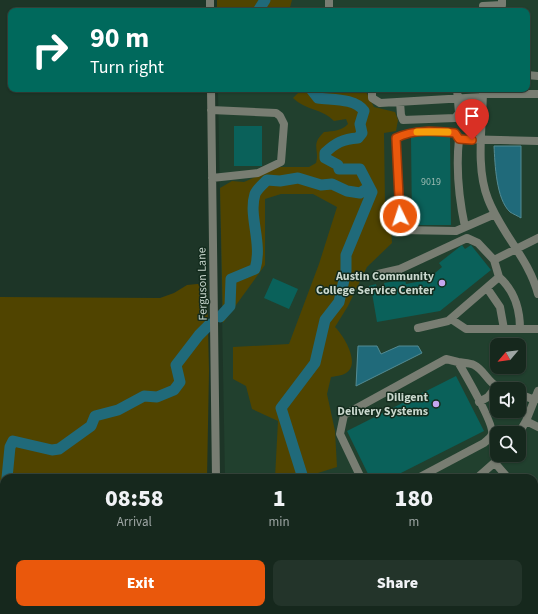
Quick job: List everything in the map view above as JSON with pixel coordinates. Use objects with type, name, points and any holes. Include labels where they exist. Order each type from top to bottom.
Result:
[{"type":"street","points":[[483,6],[502,5]]},
{"type":"street","name":"Ferguson Lane","points":[[211,92],[216,474]]},
{"type":"street","points":[[372,92],[372,98],[380,103],[458,99],[483,94],[538,94]]},
{"type":"street","points":[[400,102],[401,115],[404,120],[455,118],[459,113],[457,92]]},
{"type":"street","points":[[483,94],[483,181],[488,199],[495,214],[529,272],[538,294]]},
{"type":"street","points":[[211,110],[276,113],[280,116],[284,124],[281,162],[258,173],[212,178]]},
{"type":"street","points":[[465,227],[460,195],[459,139],[455,133],[439,131],[407,132],[396,138],[397,175],[402,230],[456,231],[495,214]]},
{"type":"street","points":[[459,139],[538,141]]},
{"type":"street","points":[[378,274],[400,269],[467,238],[478,243],[494,260],[499,277],[507,284],[515,299],[520,315],[520,329]]},
{"type":"street","points":[[494,260],[538,238]]},
{"type":"street","points":[[418,328],[448,321],[499,277]]},
{"type":"street","points":[[487,288],[500,307],[504,329]]},
{"type":"street","points":[[451,319],[466,329],[538,329]]},
{"type":"street","points":[[359,474],[340,434],[344,415],[446,359],[474,365],[493,382]]},
{"type":"street","points":[[425,474],[489,439],[492,428],[458,362]]},
{"type":"street","points":[[523,426],[538,391]]},
{"type":"street","points":[[479,402],[490,396]]},
{"type":"street","points":[[526,397],[535,400]]},
{"type":"street","points":[[526,421],[538,427]]},
{"type":"street","points":[[482,474],[495,463],[505,474]]},
{"type":"shaded area","points":[[217,0],[292,0],[290,8],[217,8]]},
{"type":"shaded area","points":[[285,0],[538,0],[538,474],[225,474],[218,92],[530,92],[530,8],[268,8]]},
{"type":"shaded area","points":[[299,92],[366,92],[374,107],[395,112],[398,120],[396,131],[384,133],[385,204],[390,204],[396,211],[396,220],[391,228],[392,243],[367,267],[348,306],[335,327],[343,337],[350,350],[352,363],[350,369],[346,373],[331,377],[327,394],[335,431],[337,467],[318,474],[275,474],[278,421],[252,409],[246,386],[233,379],[233,347],[289,344],[319,264],[337,207],[313,194],[281,194],[265,199],[265,265],[223,323],[220,188],[232,181],[244,182],[279,167],[309,167],[316,163],[316,144],[320,136],[324,132],[340,129],[348,124],[346,119],[334,121],[325,114],[303,105],[293,98]]},
{"type":"shaded area","points":[[207,283],[209,371],[207,474],[0,474],[0,297],[160,298],[174,293],[187,285]]},
{"type":"water","points":[[494,146],[521,146],[521,218],[510,212],[502,199],[497,181]]},
{"type":"water","points":[[358,346],[377,346],[381,354],[399,346],[418,346],[422,353],[356,386]]},
{"type":"building","points":[[234,126],[262,126],[262,166],[234,166]]},
{"type":"building","points":[[450,135],[451,225],[412,225],[411,136]]},
{"type":"building","name":"Austin Community College Service Center","points":[[462,245],[465,249],[471,245],[491,270],[440,311],[377,322],[372,293],[369,294],[369,286],[376,284],[377,289],[385,288],[384,283],[405,279],[406,284],[427,280],[442,267],[439,263]]},
{"type":"building","points":[[273,278],[298,289],[289,309],[264,298]]},
{"type":"building","name":"Diligent Delivery Systems","points":[[456,376],[484,431],[399,474],[368,474],[347,431]]},
{"type":"waterway","points":[[260,8],[265,0]]},
{"type":"waterway","points":[[302,474],[281,408],[315,363],[325,320],[339,302],[346,271],[346,255],[372,192],[360,169],[339,169],[338,165],[325,158],[325,153],[336,144],[348,139],[358,138],[362,133],[360,124],[364,111],[360,107],[349,102],[318,98],[313,92]]},
{"type":"waterway","points":[[220,317],[230,306],[231,279],[255,269],[257,259],[257,240],[253,202],[256,192],[267,180],[280,181],[298,178],[321,185],[332,184],[347,191],[360,193],[368,188]]},
{"type":"waterway","points":[[7,474],[10,447],[13,441],[52,450],[59,449],[91,426],[95,416],[118,410],[144,396],[157,397],[174,390],[180,382],[176,365],[199,335],[210,324]]},
{"type":"slow traffic","points":[[417,132],[448,132]]},
{"type":"place","name":"Austin Community College Service Center","points":[[442,283]]},
{"type":"place","name":"Diligent Delivery Systems","points":[[436,404]]},
{"type":"route","points":[[400,216],[396,138],[407,132],[439,131],[455,133],[459,139],[472,140]]}]
